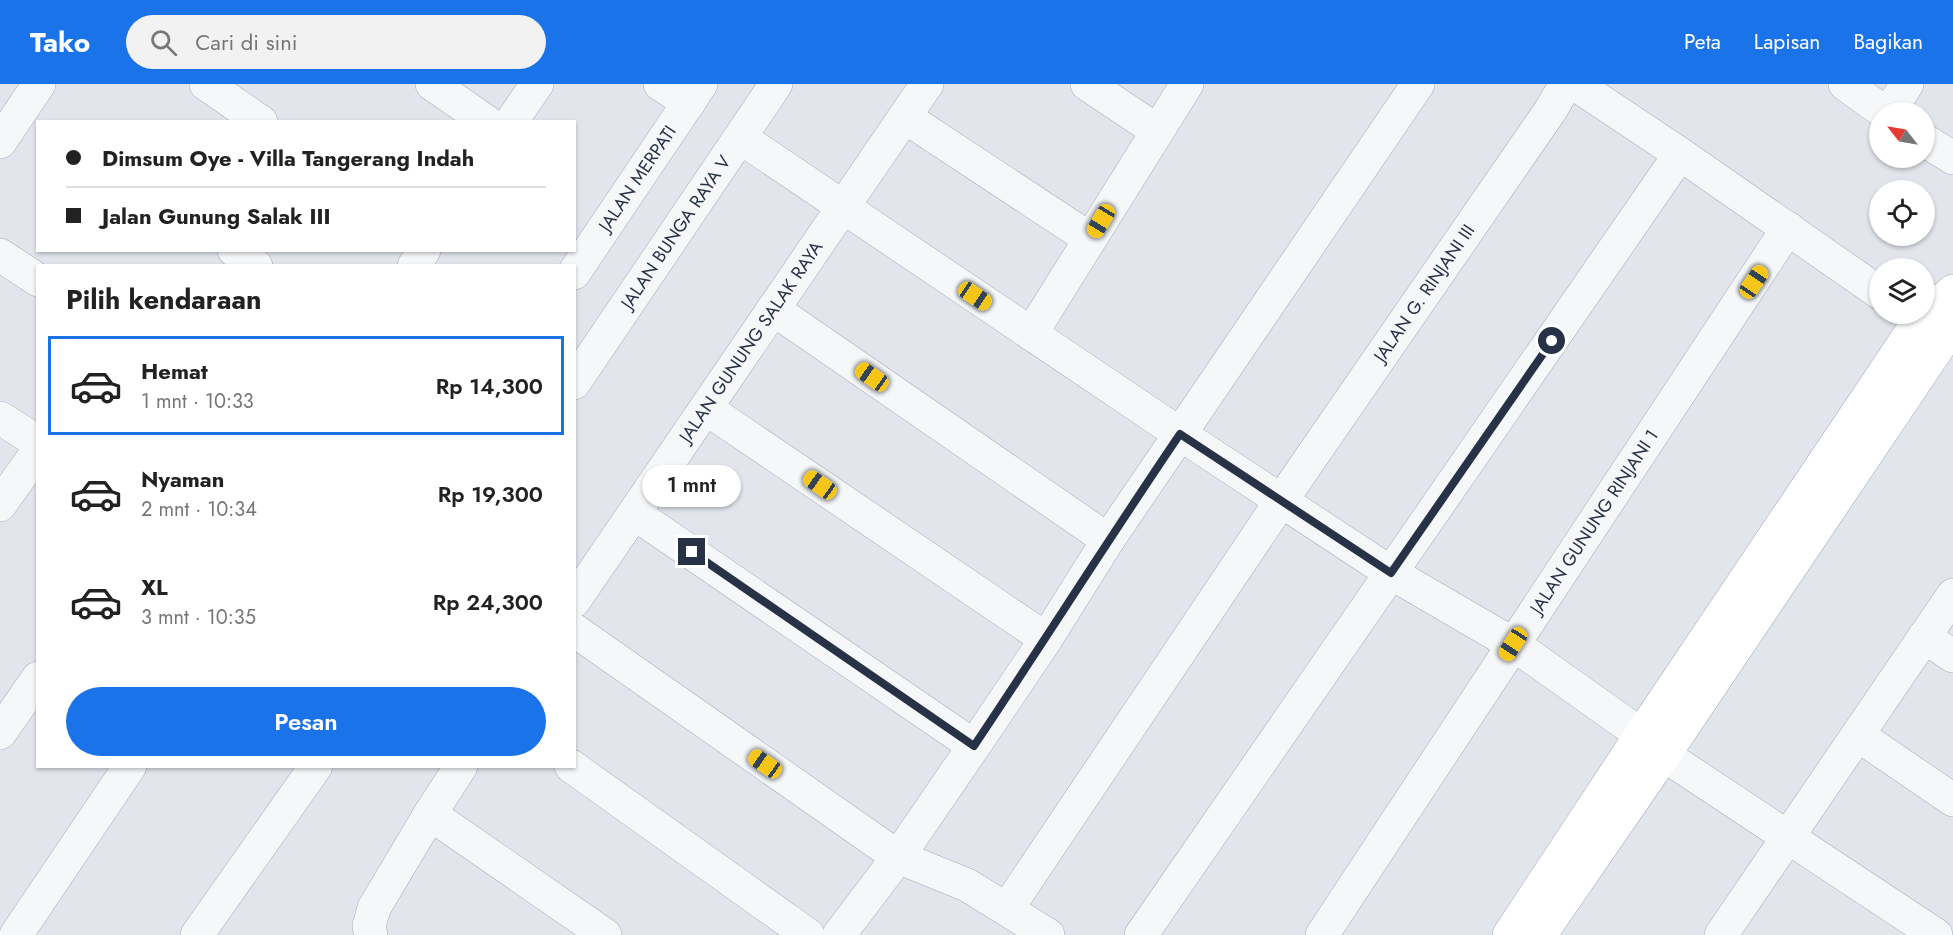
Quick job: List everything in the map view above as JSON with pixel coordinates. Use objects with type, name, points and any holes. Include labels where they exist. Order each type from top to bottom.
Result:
[{"type":"main road","points":[[1509,935],[1652,745],[1935,327],[1953,291]]},
{"type":"main road","points":[[1540,935],[1652,745]]},
{"type":"street","points":[[206,84],[258,120]]},
{"type":"street","points":[[432,84],[484,120]]},
{"type":"street","points":[[512,120],[537,84]]},
{"type":"street","points":[[660,84],[695,93]]},
{"type":"street","name":"JALAN BUNGA RAYA V","points":[[576,380],[776,84]]},
{"type":"street","name":"JALAN GUNUNG SALAK RAYA","points":[[576,598],[927,84]]},
{"type":"street","points":[[1087,84],[1156,130]]},
{"type":"street","points":[[1030,334],[1187,84]]},
{"type":"street","points":[[839,935],[898,857],[974,746],[1046,639],[1108,540],[1418,84]]},
{"type":"street","name":"JALAN G. RINJANI III","points":[[1008,909],[1281,501],[1551,111],[1566,84]]},
{"type":"street","points":[[1575,84],[1869,285]]},
{"type":"street","points":[[1845,84],[1870,102]]},
{"type":"street","points":[[1895,102],[1907,84]]},
{"type":"street","name":"JALAN MERPATI","points":[[576,270],[695,93]]},
{"type":"street","points":[[0,142],[25,103]]},
{"type":"street","points":[[905,117],[1090,239]]},
{"type":"street","points":[[741,138],[1281,501],[1391,573],[1513,644],[1652,745],[1936,935]]},
{"type":"street","points":[[1935,147],[1953,159]]},
{"type":"street","points":[[1141,935],[1680,154]]},
{"type":"street","name":"JALAN GUNUNG RINJANI 1","points":[[1322,935],[1788,228]]},
{"type":"street","points":[[237,252],[253,264]]},
{"type":"street","points":[[0,255],[36,279]]},
{"type":"street","points":[[773,309],[1108,540]]},
{"type":"street","points":[[707,409],[1046,639]]},
{"type":"street","points":[[0,418],[36,441]]},
{"type":"street","points":[[0,505],[36,454]]},
{"type":"street","points":[[635,514],[974,746]]},
{"type":"street","points":[[1721,935],[1953,594]]},
{"type":"street","points":[[576,631],[898,857],[967,885],[1048,935]]},
{"type":"street","points":[[1924,637],[1953,656]]},
{"type":"street","points":[[0,733],[36,681]]},
{"type":"street","points":[[1858,735],[1953,800]]},
{"type":"street","points":[[16,935],[129,768]]},
{"type":"street","points":[[197,935],[315,768]]},
{"type":"street","points":[[370,931],[374,908],[459,768]]},
{"type":"street","points":[[574,768],[808,935]]},
{"type":"street","points":[[429,814],[605,935]]},
{"type":"route","points":[[692,552],[974,746],[1180,434],[1391,573],[1552,341]]}]
